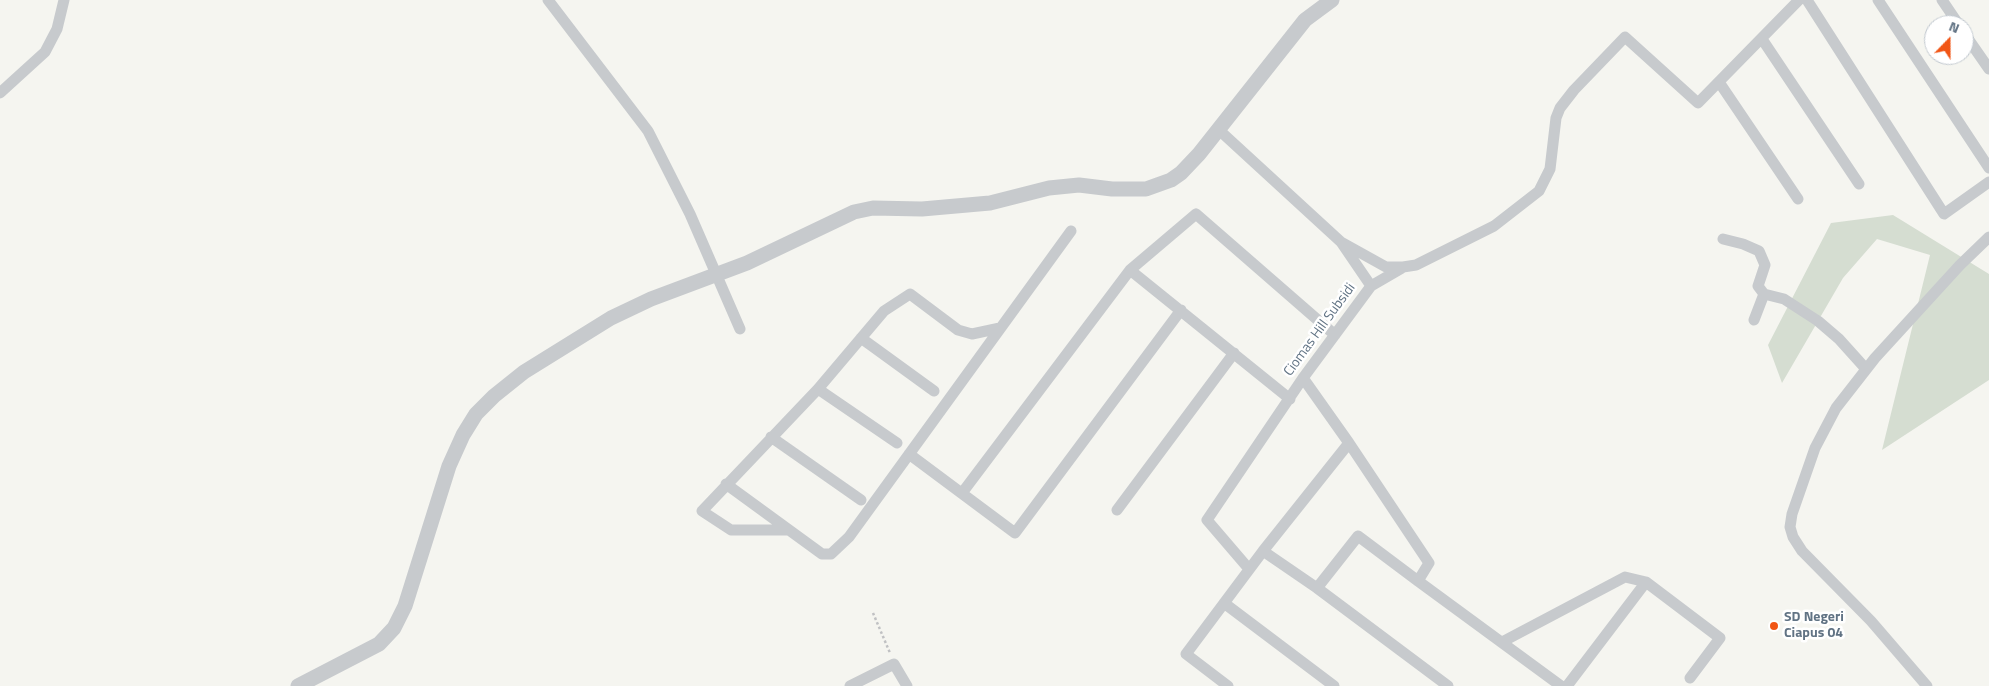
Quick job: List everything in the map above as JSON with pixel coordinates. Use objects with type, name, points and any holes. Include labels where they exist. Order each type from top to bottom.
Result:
[{"type":"street","points":[[0,93],[46,52],[57,29],[64,0]]},
{"type":"street","points":[[548,0],[648,131],[690,214],[740,330]]},
{"type":"street","points":[[298,686],[379,644],[394,628],[405,606],[449,466],[463,435],[476,414],[494,396],[524,372],[611,318],[651,299],[747,263],[854,212],[873,208],[922,209],[990,203],[1049,188],[1079,185],[1112,189],[1146,189],[1171,180],[1181,173],[1199,154],[1305,20],[1332,0]]},
{"type":"street","points":[[1370,286],[1403,268],[1416,265],[1494,226],[1540,191],[1550,169],[1556,118],[1560,108],[1574,90],[1625,37],[1698,103],[1799,0]]},
{"type":"street","points":[[1807,0],[1944,214],[1989,182]]},
{"type":"street","points":[[1878,0],[1989,168]]},
{"type":"street","points":[[1942,0],[1952,15]]},
{"type":"street","points":[[1762,39],[1859,184]]},
{"type":"street","points":[[1974,47],[1989,69]]},
{"type":"street","points":[[1719,82],[1798,199]]},
{"type":"street","name":"Ciomas Hill Subsidi","points":[[1219,130],[1341,242],[1370,286],[1303,378],[1207,520],[1249,570]]},
{"type":"street","points":[[962,493],[1130,270],[1196,214],[1335,335]]},
{"type":"street","points":[[726,484],[822,554],[831,554],[848,537],[1072,231]]},
{"type":"street","points":[[1928,686],[1871,621],[1802,551],[1793,537],[1790,527],[1792,514],[1822,431],[1836,408],[1866,369],[1960,264],[1989,237]]},
{"type":"street","points":[[1723,239],[1743,244],[1759,251],[1765,265],[1758,286],[1764,294],[1784,299],[1818,321],[1839,339],[1866,369]]},
{"type":"street","points":[[1341,242],[1386,267],[1403,268]]},
{"type":"street","points":[[1130,270],[1290,399]]},
{"type":"street","points":[[788,530],[731,530],[702,511],[818,389],[884,311],[910,294],[958,330],[972,334],[1000,328]]},
{"type":"street","points":[[1754,320],[1764,294]]},
{"type":"street","points":[[908,454],[1015,533],[1181,310]]},
{"type":"street","points":[[861,338],[934,391]]},
{"type":"street","points":[[1116,510],[1234,353]]},
{"type":"street","points":[[1303,378],[1349,442],[1430,563],[1418,581]]},
{"type":"street","points":[[818,389],[896,443]]},
{"type":"street","points":[[771,437],[861,500]]},
{"type":"street","points":[[1228,686],[1186,654],[1263,551],[1349,442]]},
{"type":"street","points":[[1317,588],[1358,536],[1561,686]]},
{"type":"street","points":[[1263,551],[1317,588],[1448,686]]},
{"type":"street","points":[[1502,642],[1625,577],[1646,582],[1720,638],[1690,678]]},
{"type":"street","points":[[1567,686],[1646,582]]},
{"type":"street","points":[[1224,603],[1334,686]]},
{"type":"street","points":[[850,686],[894,664],[907,686]]},
{"type":"path","points":[[873,612],[894,664]]},
{"type":"shaded area","points":[[1893,215],[1989,274],[1989,380],[1882,450],[1930,255],[1877,239],[1843,278],[1782,383],[1768,345],[1831,223]]},
{"type":"place","name":"SD Negeri Ciapus 04","points":[[1774,626]]}]
